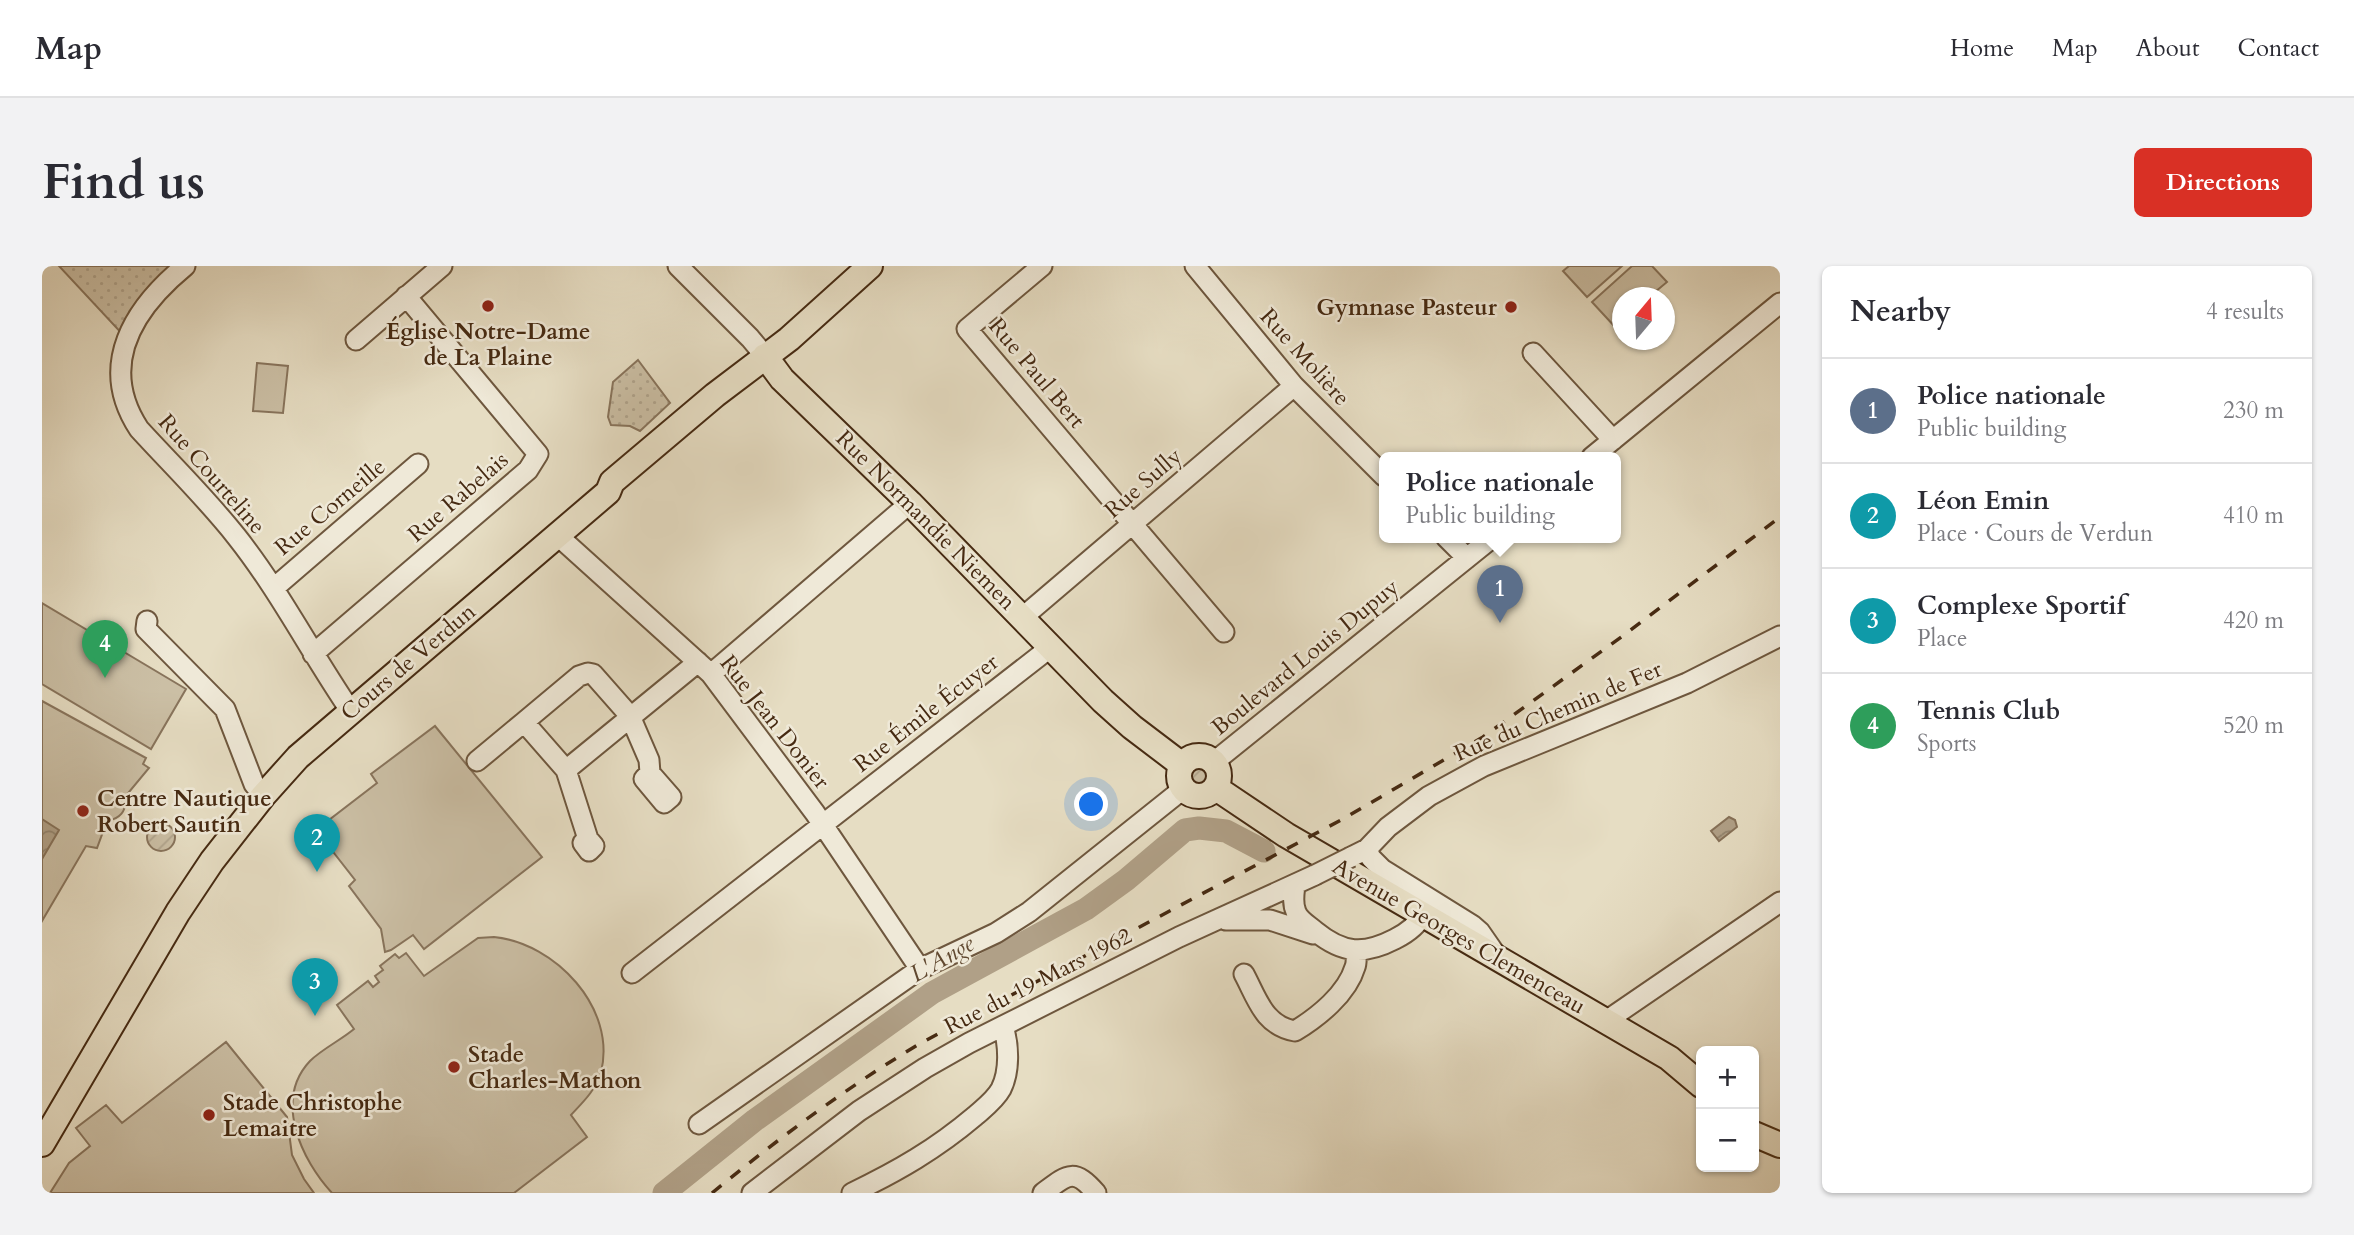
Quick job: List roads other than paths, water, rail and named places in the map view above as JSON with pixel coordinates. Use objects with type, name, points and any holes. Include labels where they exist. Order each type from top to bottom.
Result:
[{"type":"main road","name":"Cours de Verdun","points":[[42,1144],[178,912],[212,861],[263,796],[298,757],[608,492],[612,482],[715,395],[789,339],[870,266]]},
{"type":"main road","name":"Rue Normandie Niemen","points":[[765,356],[782,379],[910,503],[1183,777]]},
{"type":"main road","points":[[1198,756],[1210,758],[1214,762],[1220,778],[1216,789],[1203,796],[1189,794],[1183,777],[1186,760],[1198,756]]},
{"type":"main road","name":"Avenue Georges Clemenceau","points":[[1216,789],[1286,835],[1669,1058],[1696,1081]]},
{"type":"main road","points":[[1759,1136],[1780,1145]]},
{"type":"street","name":"Rue Courteline","points":[[185,266],[165,282],[140,310],[126,338],[121,368],[123,393],[128,410],[139,429],[236,536],[274,589],[350,710]]},
{"type":"street","points":[[356,340],[442,266]]},
{"type":"street","name":"Rue Normandie Niemen","points":[[678,266],[765,356]]},
{"type":"street","name":"Rue Paul Bert","points":[[1042,266],[967,329],[1133,524]]},
{"type":"street","name":"Rue Molière","points":[[1195,266],[1294,386],[1379,472]]},
{"type":"street","name":"Rue Rabelais","points":[[313,654],[528,470],[538,454],[406,296]]},
{"type":"street","points":[[1598,452],[1780,303]]},
{"type":"street","points":[[1533,353],[1613,440]]},
{"type":"street","name":"Rue Sully","points":[[1023,617],[1294,386]]},
{"type":"street","name":"Rue Corneille","points":[[274,589],[418,464]]},
{"type":"street","points":[[566,770],[630,716],[704,668],[910,503]]},
{"type":"street","points":[[1133,524],[1224,632]]},
{"type":"street","name":"Rue Jean Donier","points":[[557,535],[704,668],[823,825],[920,969]]},
{"type":"street","points":[[1452,543],[1467,558]]},
{"type":"street","name":"Boulevard Louis Dupuy","points":[[1214,762],[1486,543]]},
{"type":"street","points":[[147,621],[146,629],[225,709],[254,783],[263,796]]},
{"type":"street","name":"Rue du Chemin de Fer","points":[[1359,853],[1429,796],[1474,771],[1687,683],[1780,636]]},
{"type":"street","name":"Rue Émile Écuyer","points":[[632,973],[1051,647]]},
{"type":"street","points":[[477,761],[579,676],[588,673],[597,677],[630,716],[649,760],[650,773]]},
{"type":"street","points":[[524,722],[566,770],[588,839]]},
{"type":"street","points":[[699,1124],[920,969],[996,933],[1030,912],[1183,777]]},
{"type":"street","points":[[1359,853],[1371,858],[1381,869],[1472,925],[1498,958]]},
{"type":"street","name":"Rue du 19 Mars 1962","points":[[752,1193],[870,1104],[925,1068],[1214,921],[1359,853]]},
{"type":"street","points":[[1289,887],[1284,914],[1300,929]]},
{"type":"street","points":[[1289,887],[1295,910],[1304,922],[1323,938]]},
{"type":"street","points":[[1606,1021],[1780,902]]},
{"type":"street","points":[[1214,921],[1259,918],[1300,929],[1356,951],[1374,949],[1404,934],[1423,914]]},
{"type":"street","points":[[1244,974],[1269,1019],[1275,1025],[1295,1031],[1319,1014],[1346,984],[1356,965],[1356,951]]},
{"type":"street","points":[[852,1193],[924,1156],[993,1101],[1007,1073],[1003,1026]]},
{"type":"street","points":[[1043,1193],[1066,1176],[1074,1175],[1082,1178],[1096,1193]]},
{"type":"water","points":[[1729,817],[1735,820],[1737,827],[1719,841],[1711,831]]},
{"type":"water","points":[[42,819],[59,830],[42,859]]},
{"type":"waterway","name":"L'Ange","points":[[664,1193],[755,1120],[932,993],[1086,909],[1126,880],[1185,830],[1199,828],[1226,831],[1264,851]]},
{"type":"railway","points":[[712,1193],[814,1114],[921,1043],[1343,819],[1483,737],[1780,517]]},
{"type":"place","name":"Église Notre-Dame de La Plaine","points":[[488,306]]},
{"type":"place","name":"Gymnase Pasteur","points":[[1511,307]]},
{"type":"place","name":"Police nationale","points":[[1500,623]]},
{"type":"place","name":"Tennis Club","points":[[105,678]]},
{"type":"place","name":"Centre Nautique Robert Sautin","points":[[83,811]]},
{"type":"place","name":"Léon Emin","points":[[317,872]]},
{"type":"place","name":"Complexe Sportif","points":[[315,1016]]},
{"type":"place","name":"Stade Charles-Mathon","points":[[454,1067]]},
{"type":"place","name":"Stade Christophe Lemaitre","points":[[209,1115]]}]
